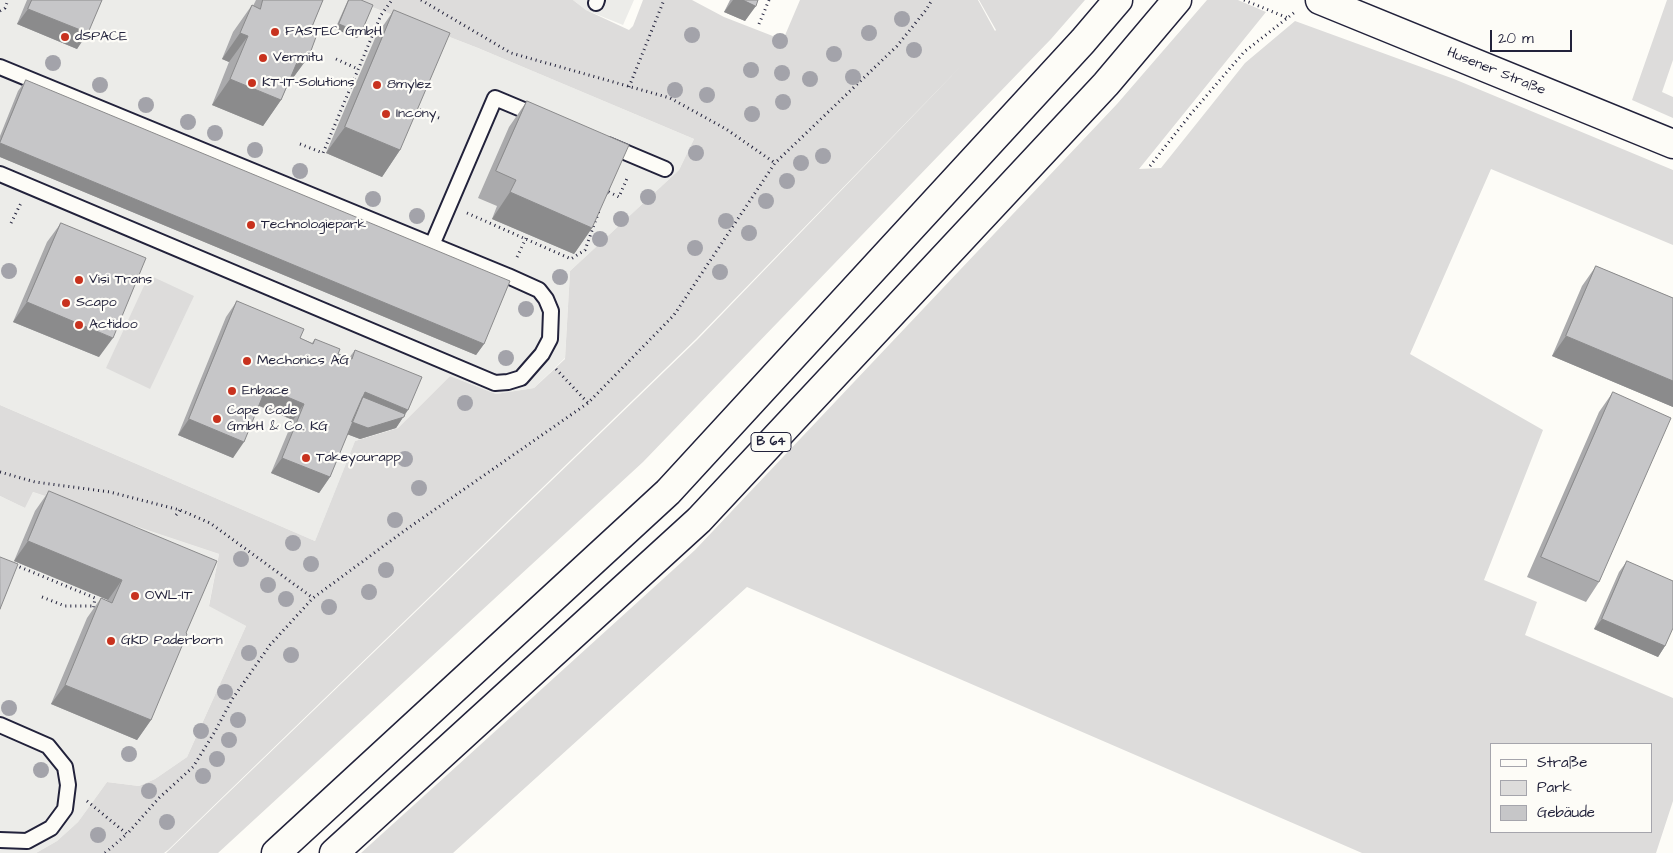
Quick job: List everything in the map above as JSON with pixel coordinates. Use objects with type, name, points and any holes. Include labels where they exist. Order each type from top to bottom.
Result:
[{"type":"main road","points":[[276,853],[668,492],[1083,41],[1118,0]]},
{"type":"main road","name":"B 64","points":[[334,853],[699,520],[1106,84],[1177,0]]},
{"type":"main road","name":"Husener Straße","points":[[1311,3],[1673,144]]},
{"type":"lane","points":[[0,67],[538,290],[546,299],[551,311],[550,339],[542,354],[521,378],[495,383],[0,174]]},
{"type":"lane","points":[[432,245],[495,98],[548,120]]},
{"type":"lane","points":[[593,138],[665,169]]},
{"type":"lane","points":[[0,725],[48,746],[65,767],[68,785],[65,809],[51,828],[27,841],[0,840]]},
{"type":"path","points":[[0,11],[5,8],[8,0]]},
{"type":"path","points":[[300,144],[323,153],[381,15],[392,0]]},
{"type":"path","points":[[421,0],[510,54],[670,98],[726,130],[774,164]]},
{"type":"path","points":[[629,87],[664,0]]},
{"type":"path","points":[[759,24],[769,0]]},
{"type":"path","points":[[105,853],[127,834],[159,798],[193,767],[214,733],[232,698],[270,645],[314,598],[404,531],[588,403],[674,315],[774,164],[897,46],[932,0]]},
{"type":"path","points":[[1244,0],[1288,19]]},
{"type":"path","points":[[1150,166],[1190,115],[1244,52],[1311,3]]},
{"type":"path","points":[[336,59],[359,69]]},
{"type":"path","points":[[412,107],[439,118]]},
{"type":"path","points":[[604,200],[607,192],[620,197],[631,170]]},
{"type":"path","points":[[449,205],[571,259],[585,250],[601,208]]},
{"type":"path","points":[[11,223],[14,216]]},
{"type":"path","points":[[542,354],[588,403]]},
{"type":"path","points":[[0,472],[35,482],[110,492],[180,510],[210,523],[314,598]]},
{"type":"path","points":[[176,515],[180,510]]},
{"type":"path","points":[[12,573],[16,564],[95,598],[93,613]]},
{"type":"path","points":[[42,597],[64,606],[94,606]]},
{"type":"path","points":[[68,785],[127,834]]},
{"type":"shaded area","name":"Technologiepark","points":[[0,0],[354,0],[478,48],[694,139],[679,170],[570,271],[565,358],[534,388],[496,394],[450,376],[398,428],[355,441],[315,541],[0,405]]},
{"type":"shaded area","points":[[573,0],[634,0],[623,25],[586,10]]},
{"type":"shaded area","points":[[33,492],[219,554],[209,605],[246,626],[187,757],[155,779],[139,786],[107,782],[78,822],[57,841],[36,853],[0,853],[0,496],[25,508]]},
{"type":"green space","points":[[354,0],[573,0],[586,10],[629,30],[633,26],[643,0],[692,0],[724,17],[783,40],[800,0],[978,0],[995,31],[979,0],[1085,0],[1051,39],[643,462],[218,853],[166,853],[697,340],[965,62],[696,339],[168,850],[164,853],[36,853],[57,841],[78,822],[107,782],[139,786],[155,779],[187,757],[246,626],[209,606],[219,554],[33,492],[25,508],[0,496],[0,405],[315,541],[355,441],[398,428],[450,376],[496,394],[534,388],[565,359],[570,271],[679,170],[694,139],[478,48]]},
{"type":"green space","points":[[1207,0],[1238,0],[1266,12],[1139,169],[1161,168],[1245,63],[1295,21],[1454,79],[1673,170],[1673,245],[1491,169],[1410,354],[1543,430],[1484,580],[1537,602],[1525,635],[1673,698],[1673,801],[1656,853],[1362,853],[747,587],[453,853],[361,853],[695,550],[1117,104]]},
{"type":"green space","points":[[1667,0],[1673,0],[1673,60],[1662,92],[1673,97],[1673,118],[1632,100]]},
{"type":"green space","points":[[149,275],[194,296],[150,389],[106,368]]},
{"type":"building","points":[[32,0],[102,0],[88,33],[28,9]]},
{"type":"building","points":[[263,0],[323,0],[309,34],[316,37],[309,56],[301,53],[281,100],[230,79],[248,36],[240,33],[252,5],[260,9]]},
{"type":"building","points":[[349,0],[361,0],[373,5],[361,33],[339,24]]},
{"type":"building","points":[[743,0],[758,0],[756,6]]},
{"type":"building","points":[[394,10],[450,33],[400,150],[345,127]]},
{"type":"building","name":"Technologiepark","points":[[26,80],[510,281],[484,344],[0,143]]},
{"type":"building","points":[[527,101],[629,145],[592,228],[510,192],[516,180],[496,171]]},
{"type":"building","points":[[61,223],[146,258],[113,338],[27,302]]},
{"type":"building","points":[[1596,266],[1673,298],[1673,381],[1566,336]]},
{"type":"building","points":[[237,301],[304,329],[300,338],[313,344],[315,339],[340,349],[338,354],[352,359],[355,350],[422,377],[408,410],[365,392],[330,477],[282,458],[304,404],[266,388],[244,442],[189,419]]},
{"type":"building","points":[[1613,392],[1671,418],[1599,582],[1541,557]]},
{"type":"building","points":[[363,397],[405,414],[404,417],[368,428],[352,422]]},
{"type":"building","points":[[49,491],[217,561],[151,720],[65,685],[101,598],[112,603],[122,580],[28,541]]},
{"type":"building","points":[[0,557],[18,564],[0,609]]},
{"type":"building","points":[[1627,561],[1673,581],[1673,628],[1665,646],[1602,619]]},
{"type":"place","name":"FASTEC GmbH","points":[[275,32]]},
{"type":"place","name":"dSPACE","points":[[65,37]]},
{"type":"place","name":"Vermitu","points":[[263,58]]},
{"type":"place","name":"KT-IT-Solutions","points":[[252,83]]},
{"type":"place","name":"8mylez","points":[[377,85]]},
{"type":"place","name":"Incony","points":[[386,114]]},
{"type":"place","name":"Technologiepark","points":[[251,225]]},
{"type":"place","name":"Visi Trans","points":[[79,280]]},
{"type":"place","name":"Scapo","points":[[66,303]]},
{"type":"place","name":"Actidoo","points":[[79,325]]},
{"type":"place","name":"Mechonics AG","points":[[247,361]]},
{"type":"place","name":"Enbace","points":[[232,391]]},
{"type":"place","name":"Cape Code GmbH & Co. KG","points":[[217,419]]},
{"type":"place","name":"Takeyourapp","points":[[306,458]]},
{"type":"place","name":"OWL-IT","points":[[135,596]]},
{"type":"place","name":"GKD Paderborn","points":[[111,641]]}]
